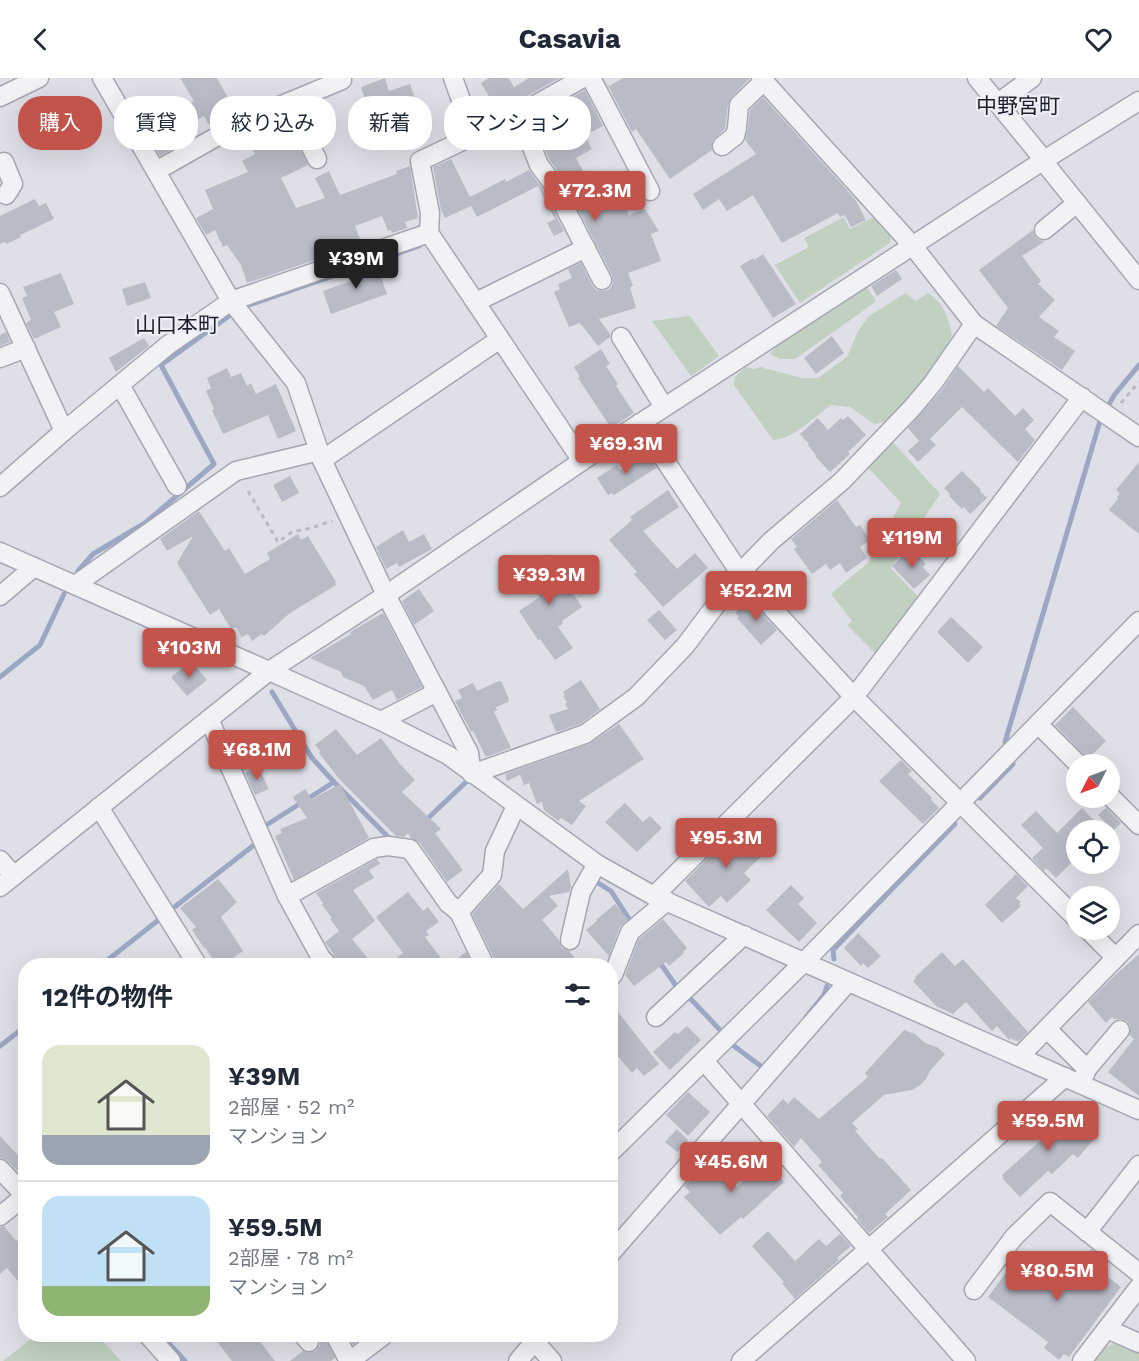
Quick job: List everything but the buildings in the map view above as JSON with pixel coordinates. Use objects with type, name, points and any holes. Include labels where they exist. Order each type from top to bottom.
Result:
[{"type":"street","points":[[0,97],[39,78]]},
{"type":"street","points":[[102,78],[231,301],[296,383],[320,456],[386,595],[469,753],[472,774]]},
{"type":"street","points":[[453,78],[460,96]]},
{"type":"street","points":[[551,96],[583,78]]},
{"type":"street","points":[[591,78],[650,191]]},
{"type":"street","points":[[977,78],[1139,280]]},
{"type":"street","points":[[998,104],[1032,78]]},
{"type":"street","points":[[303,96],[344,79]]},
{"type":"street","points":[[722,146],[735,136],[739,105],[771,82],[912,246],[974,324],[1139,437]]},
{"type":"street","points":[[0,860],[7,881],[269,670],[386,595],[664,407],[1043,160],[1139,101]]},
{"type":"street","points":[[156,171],[210,140]]},
{"type":"street","points":[[313,150],[317,159]]},
{"type":"street","points":[[444,150],[420,161],[430,213],[429,233],[582,461]]},
{"type":"street","points":[[533,150],[539,165],[551,182],[602,280]]},
{"type":"street","points":[[0,164],[4,162],[13,184],[6,195]]},
{"type":"street","points":[[1044,230],[1077,203]]},
{"type":"street","points":[[0,487],[168,345],[231,301],[429,233]]},
{"type":"street","points":[[476,302],[586,248]]},
{"type":"street","points":[[0,293],[64,431]]},
{"type":"street","points":[[472,774],[585,734],[636,698],[685,646],[740,573],[771,541],[842,482],[904,416],[933,383],[974,324]]},
{"type":"street","points":[[621,337],[664,407]]},
{"type":"street","points":[[75,585],[236,471],[320,456],[500,339]]},
{"type":"street","points":[[0,358],[26,348]]},
{"type":"street","points":[[120,385],[177,486]]},
{"type":"street","points":[[618,961],[630,932],[854,698],[1082,397]]},
{"type":"street","points":[[640,423],[740,573],[854,698],[1066,908]]},
{"type":"street","points":[[0,552],[269,670],[381,721],[448,755],[597,864],[661,898],[1019,1057],[1078,1077],[1139,1110]]},
{"type":"street","points":[[0,596],[34,567]]},
{"type":"street","points":[[618,1145],[804,962],[1139,621]]},
{"type":"street","points":[[381,721],[436,692]]},
{"type":"street","points":[[209,719],[287,896],[318,958]]},
{"type":"street","points":[[1038,724],[1068,754]]},
{"type":"street","points":[[459,912],[492,875],[495,851],[516,806]]},
{"type":"street","points":[[1120,806],[1139,825]]},
{"type":"street","points":[[99,807],[193,958]]},
{"type":"street","points":[[287,896],[374,848],[388,846],[410,849],[448,903],[459,912],[481,958]]},
{"type":"street","points":[[570,940],[581,892],[597,864]]},
{"type":"street","points":[[1019,1057],[1139,934]]},
{"type":"street","points":[[656,1017],[744,935]]},
{"type":"street","points":[[1098,940],[1116,958]]},
{"type":"street","points":[[618,1245],[848,982]]},
{"type":"street","points":[[1047,1029],[1078,1077]]},
{"type":"street","points":[[741,1361],[868,1249],[1078,1077],[1120,1030]]},
{"type":"street","points":[[704,1061],[966,1361]]},
{"type":"street","points":[[1088,1232],[1139,1165]]},
{"type":"street","points":[[0,1169],[18,1188]]},
{"type":"street","points":[[0,1216],[18,1202]]},
{"type":"street","points":[[974,1290],[1014,1237],[1050,1202],[1139,1273]]},
{"type":"street","points":[[1082,1361],[1139,1287]]},
{"type":"street","points":[[1107,1329],[1139,1343]]},
{"type":"street","points":[[154,1342],[171,1361]]},
{"type":"street","points":[[339,1342],[349,1361],[375,1342]]},
{"type":"street","points":[[519,1361],[532,1342]]},
{"type":"street","points":[[539,1342],[552,1361]]},
{"type":"path","points":[[1110,416],[1139,382]]},
{"type":"path","points":[[248,491],[278,542],[292,532],[348,515]]},
{"type":"green space","points":[[875,216],[891,235],[890,243],[800,303],[775,265],[809,247],[804,238],[844,217],[850,229]]},
{"type":"green space","points":[[867,287],[876,301],[795,359],[780,359],[770,354],[778,344],[858,290]]},
{"type":"green space","points":[[906,293],[916,301],[928,293],[938,301],[951,329],[952,335],[928,381],[888,421],[874,424],[850,407],[831,405],[789,436],[773,440],[734,385],[735,377],[745,367],[754,369],[760,367],[802,378],[818,378],[847,357],[858,331],[869,316]]},
{"type":"green space","points":[[690,316],[719,356],[691,376],[652,321]]},
{"type":"green space","points":[[891,440],[940,494],[891,568],[920,599],[877,655],[847,625],[852,621],[831,594],[868,563],[901,503],[866,465]]},
{"type":"green space","points":[[27,1342],[103,1342],[121,1361],[3,1361]]},
{"type":"green space","points":[[1118,1342],[1139,1352],[1139,1361],[1093,1361],[1103,1348]]},
{"type":"waterway","points":[[249,305],[419,246]]},
{"type":"waterway","points":[[78,571],[93,554],[145,523],[214,464],[161,365],[229,316]]},
{"type":"waterway","points":[[1109,404],[1139,365]]},
{"type":"waterway","points":[[1005,742],[1100,421]]},
{"type":"waterway","points":[[0,677],[40,645],[64,594]]},
{"type":"waterway","points":[[272,692],[312,758],[393,840]]},
{"type":"waterway","points":[[980,798],[1013,764],[1011,762]]},
{"type":"waterway","points":[[268,824],[334,782]]},
{"type":"waterway","points":[[424,822],[466,782]]},
{"type":"waterway","points":[[834,959],[833,950],[955,824]]},
{"type":"waterway","points":[[172,909],[254,845]]},
{"type":"waterway","points":[[595,881],[611,891],[631,922]]},
{"type":"waterway","points":[[110,958],[161,918]]},
{"type":"waterway","points":[[658,960],[679,990]]},
{"type":"waterway","points":[[806,1017],[824,995],[827,986]]},
{"type":"waterway","points":[[687,995],[721,1031]]},
{"type":"waterway","points":[[0,1046],[18,1032]]},
{"type":"waterway","points":[[734,1046],[762,1067]]},
{"type":"waterway","points":[[168,1342],[185,1361]]},
{"type":"district","name":"中野宮町","points":[[1018,105]]},
{"type":"district","name":"山口本町","points":[[177,324]]}]
